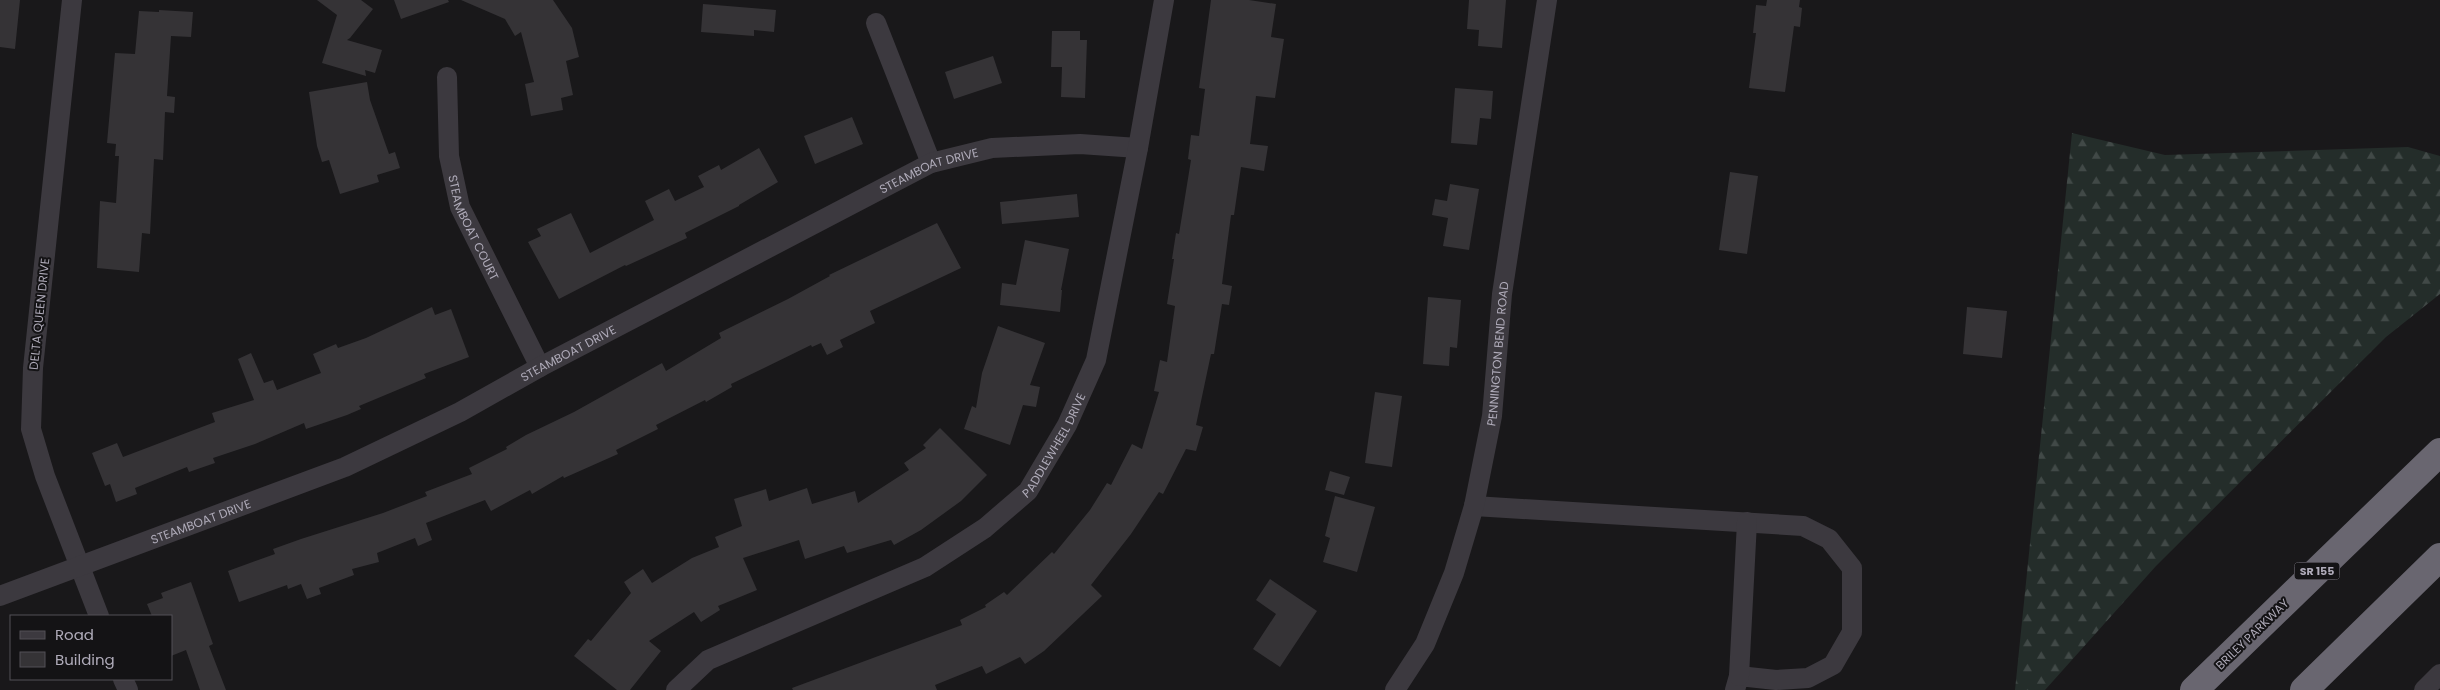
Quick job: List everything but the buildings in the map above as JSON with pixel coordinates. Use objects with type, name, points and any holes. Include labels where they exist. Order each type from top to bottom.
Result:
[{"type":"highway","name":"BRILEY PARKWAY","points":[[2194,690],[2440,452]]},
{"type":"highway","points":[[2304,690],[2440,557]]},
{"type":"street","name":"DELTA QUEEN DRIVE","points":[[72,0],[33,368],[31,429],[45,476],[100,615]]},
{"type":"street","name":"PADDLEWHEEL DRIVE","points":[[676,690],[708,660],[925,567],[984,528],[1028,490],[1067,425],[1096,360],[1138,148],[1164,0]]},
{"type":"street","name":"PENNINGTON BEND ROAD","points":[[1395,690],[1425,644],[1454,573],[1474,506],[1492,416],[1502,294],[1547,0]]},
{"type":"street","points":[[876,23],[931,163]]},
{"type":"street","name":"STEAMBOAT COURT","points":[[447,77],[449,156],[460,207],[540,367]]},
{"type":"street","name":"STEAMBOAT DRIVE","points":[[0,596],[81,568],[345,467],[460,412],[540,367],[931,163],[992,148],[1080,144],[1138,148]]},
{"type":"street","points":[[1474,506],[1746,522],[1803,526],[1829,539],[1852,568],[1852,632],[1833,665],[1808,678],[1737,683],[1746,522]]},
{"type":"street","points":[[2424,690],[2440,674]]},
{"type":"green space","points":[[2072,133],[2165,155],[2408,147],[2440,156],[2440,294],[2386,337],[2156,566],[2045,690],[2015,690]]}]
